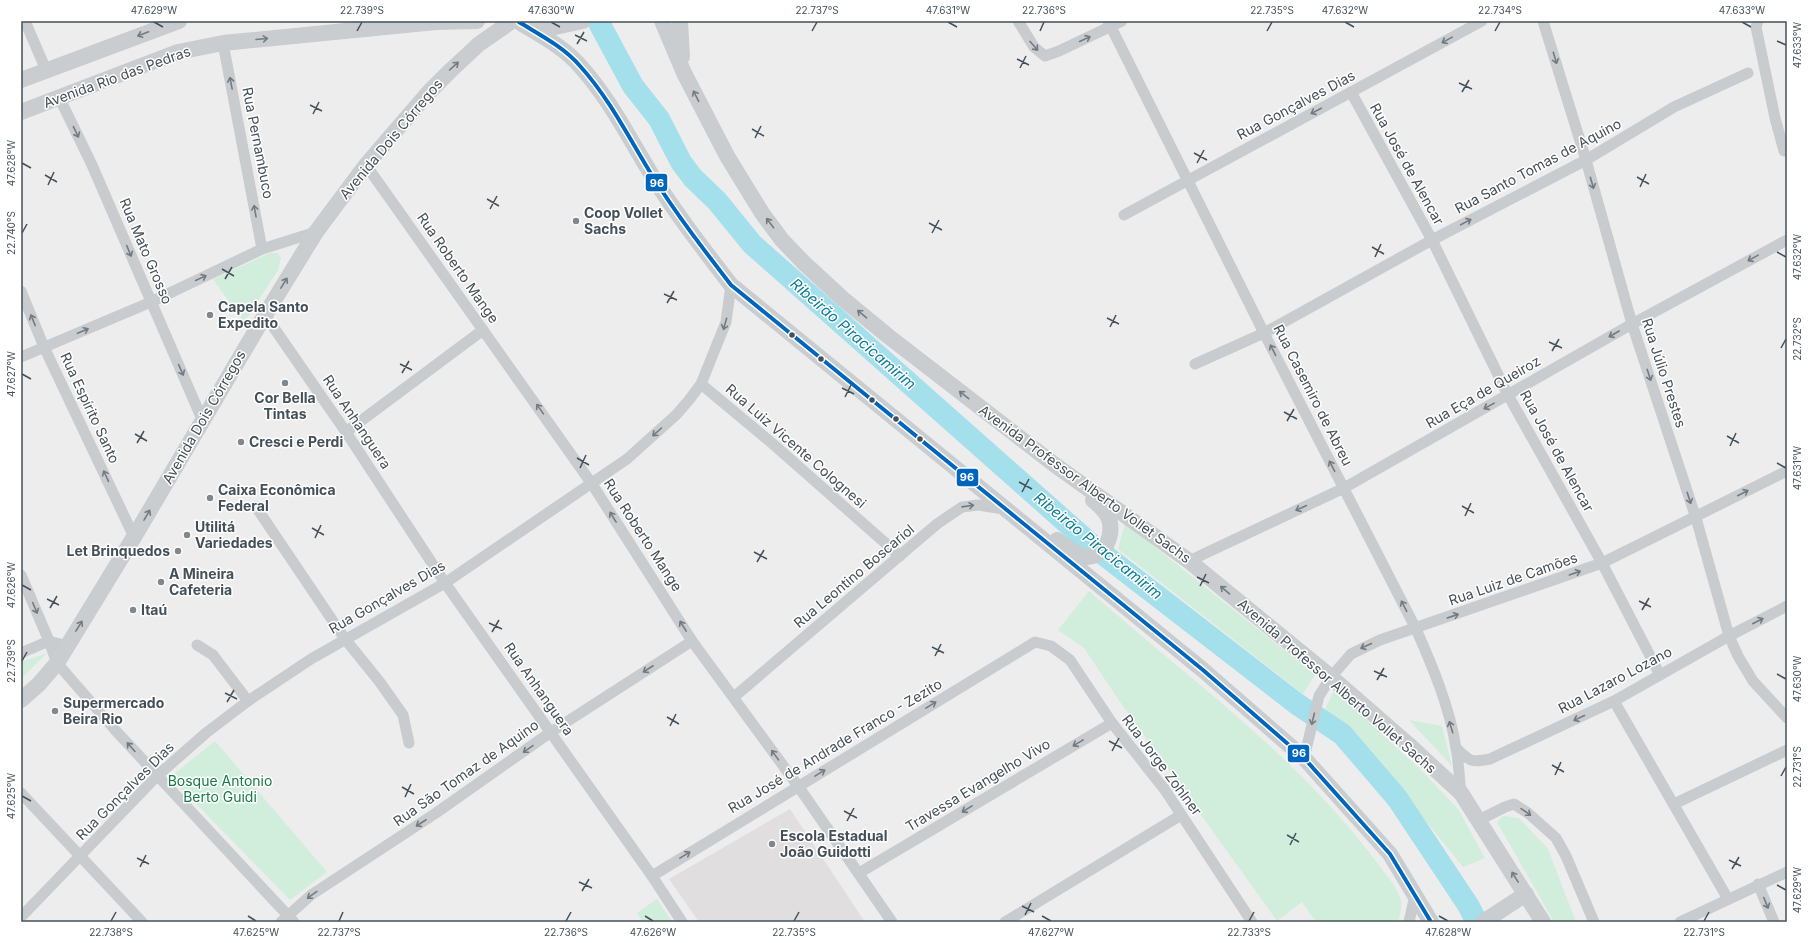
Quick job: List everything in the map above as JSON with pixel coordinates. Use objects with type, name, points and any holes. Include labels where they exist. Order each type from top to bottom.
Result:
[{"type":"main road","points":[[21,80],[179,21]]},
{"type":"main road","name":"Avenida Rio das Pedras","points":[[21,112],[178,52],[223,43],[399,24],[477,21]]},
{"type":"main road","points":[[516,21],[536,26],[555,27],[583,21]]},
{"type":"main road","points":[[516,21],[552,42],[580,65],[601,93],[658,185],[731,285],[1203,670],[1304,758],[1390,854],[1431,922]]},
{"type":"main road","name":"Avenida Dois Córregos","points":[[21,700],[39,684],[57,663],[68,646],[134,537],[202,418],[316,232],[366,165],[450,70],[484,39],[516,21]]},
{"type":"main road","name":"Avenida Professor Alberto Vollet Sachs","points":[[662,21],[684,73],[727,156],[762,213],[782,240],[804,263],[888,336],[1055,466],[1189,560],[1331,677],[1461,793],[1543,922]]},
{"type":"main road","points":[[680,21],[684,73]]},
{"type":"main road","points":[[1004,509],[1014,511],[1028,519],[1074,552],[1086,557],[1097,555],[1104,549],[1110,527],[1109,518],[1104,510],[1055,466]]},
{"type":"main road","points":[[1489,918],[1526,894]]},
{"type":"street","points":[[25,21],[46,70]]},
{"type":"street","points":[[1018,21],[1034,47],[1045,56],[1060,51],[1110,24],[1122,21]]},
{"type":"street","name":"Rua Gonçalves Dias","points":[[1124,215],[1482,21]]},
{"type":"street","name":"Rua Júlio Prestes","points":[[1544,21],[1586,160],[1632,324],[1696,518],[1729,636],[1738,656],[1753,681],[1787,718]]},
{"type":"street","points":[[1758,21],[1756,27],[1775,118],[1784,151]]},
{"type":"street","name":"Rua Casemiro de Abreu","points":[[1110,24],[1264,333],[1416,629],[1434,670],[1456,748],[1461,793]]},
{"type":"street","name":"Rua Pernambuco","points":[[223,43],[262,249]]},
{"type":"street","name":"Rua Santo Tomas de Aquino","points":[[1195,364],[1264,333],[1432,240],[1586,160],[1674,107],[1748,73]]},
{"type":"street","name":"Rua José de Alencar","points":[[1351,92],[1432,240],[1508,395],[1602,563],[1660,675]]},
{"type":"street","name":"Rua Mato Grosso","points":[[59,97],[92,165],[202,418]]},
{"type":"street","name":"Rua Roberto Mange","points":[[366,165],[592,484],[692,641],[798,786],[892,922]]},
{"type":"street","points":[[21,357],[151,302],[262,249],[316,232]]},
{"type":"street","name":"Rua Eça de Queiroz","points":[[1189,560],[1344,488],[1632,324],[1787,240]]},
{"type":"street","name":"Rua Gonçalves Dias","points":[[21,917],[157,776],[206,733],[248,700],[311,658],[445,583],[627,459],[676,415],[701,384],[726,322],[731,285]]},
{"type":"street","name":"Rua Espírito Santo","points":[[21,291],[44,347],[134,537]]},
{"type":"street","name":"Rua Anhanguera","points":[[264,315],[346,432],[445,583],[652,876],[682,922]]},
{"type":"street","points":[[346,432],[483,330]]},
{"type":"street","name":"Rua Luiz Vicente Colognesi","points":[[701,384],[774,444],[900,556]]},
{"type":"street","name":"Rua Luiz de Camões","points":[[1304,758],[1319,696],[1331,677],[1351,654],[1380,640],[1416,629],[1602,563],[1696,518],[1787,471]]},
{"type":"street","name":"Rua Leontino Boscariol","points":[[734,697],[937,524],[962,507],[978,505],[1004,509]]},
{"type":"street","points":[[256,507],[345,639],[380,681],[403,715],[409,743]]},
{"type":"street","points":[[21,576],[57,663],[157,776],[288,919]]},
{"type":"street","name":"Rua Lazaro Lozano","points":[[1456,748],[1468,759],[1476,762],[1490,759],[1614,701],[1729,636],[1787,606]]},
{"type":"street","points":[[21,653],[49,641],[68,646]]},
{"type":"street","name":"Rua São Tomaz de Aquino","points":[[288,919],[311,895],[436,813],[551,732],[692,641]]},
{"type":"street","name":"Rua Jorge Zohlner","points":[[1035,642],[1051,646],[1070,660],[1112,723],[1165,790],[1252,922]]},
{"type":"street","name":"Rua José de Andrade Franco - Zezito","points":[[652,876],[1035,642]]},
{"type":"street","points":[[197,645],[214,654],[248,700]]},
{"type":"street","points":[[1614,701],[1728,899]]},
{"type":"street","name":"Travessa Evangelho Vivo","points":[[859,873],[1112,723]]},
{"type":"street","points":[[1674,804],[1787,750]]},
{"type":"street","points":[[21,793],[142,922]]},
{"type":"street","points":[[1479,820],[1505,806],[1514,804],[1528,813],[1556,838],[1566,856],[1594,922]]},
{"type":"street","points":[[1005,922],[1181,815]]},
{"type":"street","points":[[1680,922],[1758,884],[1787,872]]},
{"type":"street","points":[[1758,884],[1774,922]]},
{"type":"street","points":[[1409,922],[1415,895]]},
{"type":"shaded area","name":"Escola Estadual João Guidotti","points":[[790,809],[865,922],[699,922],[669,879]]},
{"type":"green space","points":[[270,253],[278,253],[281,258],[278,270],[244,323],[213,279]]},
{"type":"green space","points":[[1125,523],[1315,675],[1303,694],[1118,549]]},
{"type":"green space","points":[[1089,591],[1239,718],[1276,751],[1311,786],[1344,822],[1394,885],[1401,901],[1398,922],[1316,922],[1302,902],[1277,921],[1118,699],[1084,648],[1058,630]]},
{"type":"green space","points":[[47,653],[21,679],[21,662]]},
{"type":"green space","points":[[1334,690],[1424,773],[1458,809],[1485,858],[1463,867],[1358,737],[1324,712]]},
{"type":"green space","points":[[1409,720],[1442,726],[1452,766]]},
{"type":"green space","name":"Bosque Antonio Berto Guidi","points":[[215,741],[327,872],[290,900],[170,777]]},
{"type":"green space","points":[[1503,816],[1519,818],[1548,849],[1576,922],[1554,922],[1497,822]]},
{"type":"green space","points":[[657,899],[672,922],[643,922],[637,913]]},
{"type":"waterway","name":"Ribeirão Piracicamirim","points":[[598,21],[633,86],[659,119],[681,162],[693,178],[717,201],[752,244],[1094,547],[1297,704],[1342,734],[1397,798],[1468,905],[1477,922]]},
{"type":"transit line","name":"96","points":[[519,22],[567,53],[591,79],[601,92],[672,205],[731,285],[1203,670],[1304,758],[1390,854],[1431,922]]},
{"type":"place","name":"Coop Vollet Sachs","points":[[576,221]]},
{"type":"place","name":"Capela Santo Expedito","points":[[210,315]]},
{"type":"place","name":"Cor Bella Tintas","points":[[285,383]]},
{"type":"place","name":"Cresci e Perdi","points":[[241,442]]},
{"type":"place","name":"Caixa Econômica Federal","points":[[210,498]]},
{"type":"place","name":"Utilitá Variedades","points":[[187,535]]},
{"type":"place","name":"Let Brinquedos","points":[[178,551]]},
{"type":"place","name":"A Mineira Cafeteria","points":[[161,582]]},
{"type":"place","name":"Itaú","points":[[133,610]]},
{"type":"place","name":"Supermercado Beira Rio","points":[[55,711]]},
{"type":"place","name":"Escola Estadual João Guidotti","points":[[772,844]]}]
